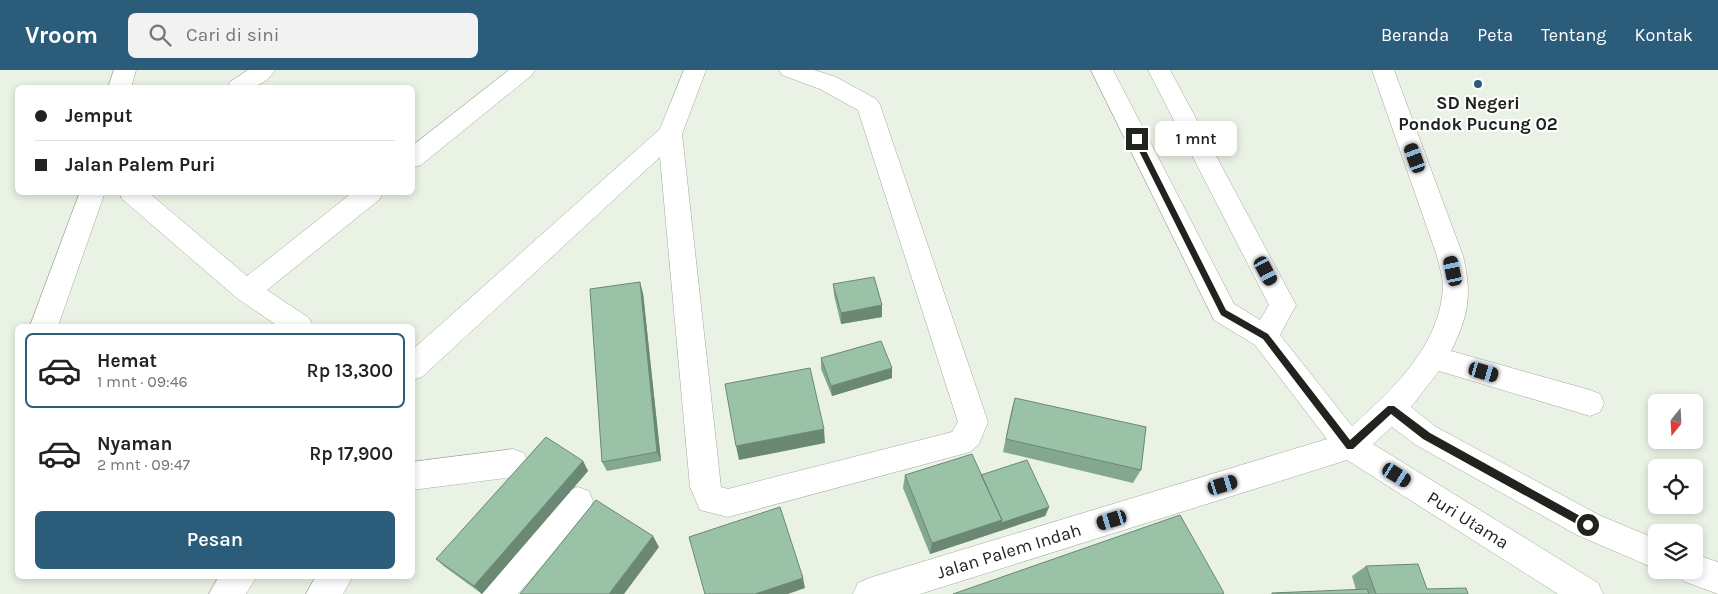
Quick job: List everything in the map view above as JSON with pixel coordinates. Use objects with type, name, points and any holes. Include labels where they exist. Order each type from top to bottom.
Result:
[{"type":"street","points":[[120,85],[125,70]]},
{"type":"street","points":[[242,85],[264,70]]},
{"type":"street","points":[[415,157],[524,70]]},
{"type":"street","points":[[415,365],[670,134],[695,70]]},
{"type":"street","points":[[670,134],[705,487],[711,500],[728,503],[960,443],[969,435],[973,422],[868,105],[828,83],[790,70]]},
{"type":"street","points":[[1102,70],[1224,312],[1266,336],[1350,446],[1413,386],[1434,358],[1450,317],[1456,286],[1450,256],[1383,70]]},
{"type":"street","points":[[1159,70],[1283,305],[1266,336]]},
{"type":"street","points":[[45,324],[92,195]]},
{"type":"street","points":[[135,195],[247,291],[296,324]]},
{"type":"street","points":[[247,291],[366,195]]},
{"type":"street","points":[[1434,358],[1590,403]]},
{"type":"street","points":[[1391,409],[1426,436],[1579,520],[1648,550]]},
{"type":"street","name":"Jalan Palem Indah","points":[[869,594],[1350,446]]},
{"type":"street","name":"Puri Utama","points":[[1350,446],[1587,594]]},
{"type":"street","points":[[416,478],[513,463]]},
{"type":"street","points":[[497,594],[578,501]]},
{"type":"street","points":[[1703,573],[1718,578]]},
{"type":"street","points":[[225,594],[238,579]]},
{"type":"street","points":[[322,594],[334,579]]},
{"type":"building","points":[[874,277],[882,305],[841,313],[833,284]]},
{"type":"building","points":[[640,282],[657,452],[602,462],[590,289]]},
{"type":"building","points":[[881,341],[892,368],[831,386],[821,358]]},
{"type":"building","points":[[810,368],[824,429],[736,446],[725,384]]},
{"type":"building","points":[[1015,398],[1146,427],[1141,470],[1006,439]]},
{"type":"building","points":[[546,437],[583,461],[474,586],[436,559]]},
{"type":"building","points":[[972,454],[1002,520],[932,543],[905,475]]},
{"type":"building","points":[[1027,460],[1049,507],[1001,523],[1002,520],[981,475]]},
{"type":"building","points":[[596,500],[653,536],[609,594],[520,594]]},
{"type":"building","points":[[780,507],[803,578],[755,594],[705,594],[689,537]]},
{"type":"building","points":[[1180,515],[1224,593],[953,594]]},
{"type":"building","points":[[1418,564],[1427,589],[1466,588],[1468,594],[1376,594],[1366,566]]},
{"type":"building","points":[[1367,589],[1369,594],[1272,594],[1272,593]]},
{"type":"place","name":"SD Negeri Pondok Pucung 02","points":[[1478,84]]},
{"type":"route","points":[[1137,139],[1224,312],[1266,336],[1350,446],[1391,409],[1426,436],[1588,525]]}]
